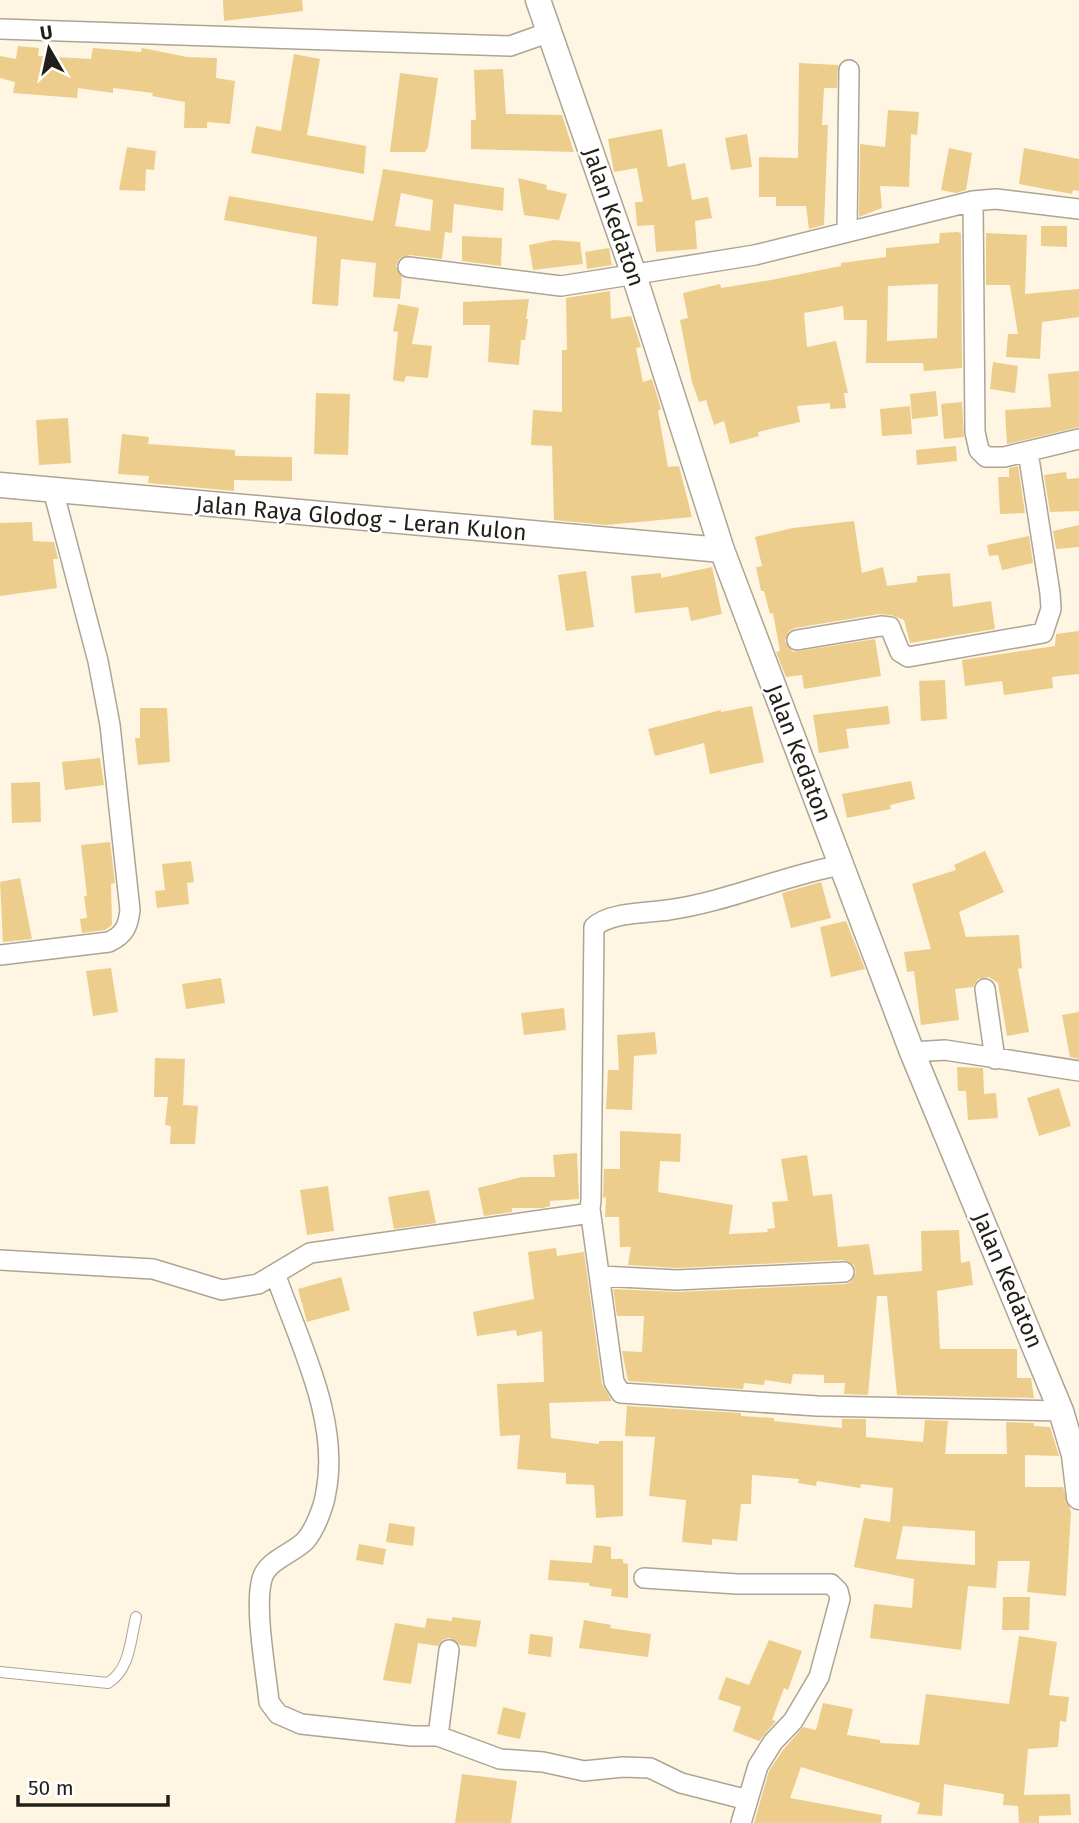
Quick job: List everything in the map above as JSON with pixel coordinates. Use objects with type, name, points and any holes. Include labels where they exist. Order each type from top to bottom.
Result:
[{"type":"street","name":"Jalan Kedaton","points":[[538,0],[633,272],[722,550],[912,1052],[1061,1411],[1074,1455],[1079,1497]]},
{"type":"street","points":[[0,29],[510,46],[550,32]]},
{"type":"street","points":[[847,231],[849,70]]},
{"type":"street","points":[[408,267],[561,286],[596,283],[633,272],[755,255],[972,201],[996,199],[1079,209]]},
{"type":"street","points":[[972,201],[975,432],[979,450],[986,457],[1028,452],[1079,439]]},
{"type":"street","points":[[797,640],[881,626],[890,627],[900,652],[908,657],[1043,633],[1051,609],[1050,593],[1028,452]]},
{"type":"street","name":"Jalan Raya Glodog - Leran Kulon","points":[[0,485],[722,550]]},
{"type":"street","points":[[0,955],[108,942],[121,936],[128,924],[130,910],[110,725],[98,661],[52,491]]},
{"type":"street","points":[[841,865],[789,876],[691,907],[609,919],[594,927],[590,1209],[614,1382],[621,1393],[817,1406],[1061,1411]]},
{"type":"street","points":[[985,989],[995,1059]]},
{"type":"street","points":[[912,1052],[945,1050],[1079,1071]]},
{"type":"street","points":[[0,1260],[153,1269],[222,1290],[239,1289],[276,1276],[296,1259],[310,1253],[576,1217],[590,1209]]},
{"type":"street","points":[[601,1276],[677,1280],[844,1272]]},
{"type":"street","points":[[276,1276],[310,1373],[330,1447],[326,1493],[314,1525],[305,1541],[276,1561],[262,1577],[260,1599],[269,1702],[278,1714],[301,1724],[412,1737],[438,1736],[500,1759],[543,1762],[592,1772],[623,1766],[650,1768],[681,1783],[748,1800]]},
{"type":"street","points":[[643,1578],[737,1584],[831,1584],[838,1591],[840,1599],[819,1677],[793,1721],[773,1742],[758,1766],[741,1823]]},
{"type":"street","points":[[438,1736],[449,1650]]},
{"type":"lane","points":[[0,1672],[108,1683],[120,1675],[125,1666],[136,1617]]},
{"type":"building","points":[[223,0],[302,0],[303,11],[224,21]]},
{"type":"building","points":[[18,46],[39,48],[38,56],[91,59],[93,48],[141,52],[142,48],[187,57],[217,58],[216,78],[235,81],[230,124],[207,122],[207,128],[184,128],[185,102],[152,96],[153,93],[113,88],[113,93],[78,88],[77,98],[13,93],[15,82],[0,78],[0,56],[16,59]]},
{"type":"building","points":[[294,54],[320,59],[307,135],[366,146],[364,174],[251,153],[256,126],[281,131]]},
{"type":"building","points":[[799,63],[838,65],[837,88],[824,88],[822,125],[828,125],[824,225],[809,229],[806,206],[776,206],[776,197],[759,197],[759,157],[798,158]]},
{"type":"building","points":[[503,69],[506,114],[562,115],[574,152],[471,149],[471,120],[476,120],[474,70]]},
{"type":"building","points":[[400,73],[438,78],[425,152],[390,152]]},
{"type":"building","points":[[888,110],[919,112],[917,135],[911,134],[909,187],[880,186],[882,208],[859,217],[860,144],[885,147]]},
{"type":"building","points":[[662,129],[668,167],[685,163],[692,200],[708,197],[712,218],[695,221],[697,249],[656,252],[654,225],[637,226],[635,202],[643,202],[637,168],[614,172],[608,139]]},
{"type":"building","points":[[747,134],[752,167],[731,170],[725,138]]},
{"type":"building","points":[[127,147],[156,151],[154,170],[146,169],[145,191],[119,190]]},
{"type":"building","points":[[949,148],[972,153],[966,190],[956,193],[941,190]]},
{"type":"building","points":[[1024,148],[1079,159],[1079,191],[1073,190],[1072,194],[1019,184]]},
{"type":"building","points":[[383,169],[504,188],[503,211],[454,204],[452,233],[445,232],[442,259],[410,255],[399,259],[396,266],[402,277],[400,299],[373,297],[376,263],[341,259],[338,306],[312,304],[317,237],[224,220],[229,196],[373,221]],"holes":[[[401,193],[433,200],[430,231],[395,226]]]},
{"type":"building","points":[[518,178],[547,185],[546,189],[567,194],[559,220],[524,215]]},
{"type":"building","points":[[1041,226],[1067,226],[1067,247],[1041,246]]},
{"type":"building","points":[[940,233],[961,233],[962,368],[924,371],[923,363],[866,363],[867,320],[844,320],[843,306],[804,313],[807,347],[836,341],[848,393],[844,393],[846,408],[830,409],[830,403],[797,406],[800,422],[758,432],[759,436],[730,444],[724,421],[714,425],[706,400],[699,402],[692,382],[680,320],[688,318],[683,293],[720,284],[721,288],[771,280],[841,266],[841,263],[886,257],[886,248],[939,243]],"holes":[[[938,284],[937,338],[887,341],[888,286]]]},
{"type":"building","points":[[986,233],[1027,235],[1025,294],[1079,289],[1079,317],[1042,322],[1040,359],[1006,357],[1008,334],[1018,334],[1010,285],[986,285]]},
{"type":"building","points":[[462,236],[502,238],[501,266],[462,261]]},
{"type":"building","points":[[554,240],[580,242],[583,264],[533,270],[529,245]]},
{"type":"building","points":[[609,248],[612,265],[587,269],[585,252]]},
{"type":"building","points":[[610,291],[611,319],[631,316],[641,347],[636,348],[643,382],[652,379],[661,409],[658,411],[668,467],[679,466],[692,517],[606,525],[554,520],[552,446],[531,445],[533,410],[562,412],[562,350],[567,350],[566,298]]},
{"type":"building","points":[[529,299],[525,340],[521,340],[519,365],[488,362],[490,325],[463,325],[463,302]]},
{"type":"building","points":[[398,304],[419,308],[412,344],[432,346],[428,378],[406,376],[404,382],[393,380],[398,332],[393,331]]},
{"type":"building","points":[[993,362],[1018,366],[1015,393],[990,389]]},
{"type":"building","points":[[1079,371],[1079,427],[1007,444],[1005,410],[1051,407],[1048,374]]},
{"type":"building","points":[[936,391],[938,416],[912,419],[910,394]]},
{"type":"building","points":[[316,393],[350,394],[348,455],[314,454]]},
{"type":"building","points":[[962,402],[964,437],[944,439],[941,404]]},
{"type":"building","points":[[910,406],[912,434],[882,436],[880,409]]},
{"type":"building","points":[[68,418],[71,463],[39,465],[36,420]]},
{"type":"building","points":[[122,434],[149,437],[148,444],[235,450],[235,456],[292,457],[292,481],[234,480],[234,491],[148,483],[149,476],[118,474]]},
{"type":"building","points":[[956,446],[957,461],[917,465],[916,450]]},
{"type":"building","points":[[1018,466],[1025,513],[1000,514],[998,477],[1009,477],[1009,468]]},
{"type":"building","points":[[1066,472],[1067,479],[1079,478],[1079,511],[1050,512],[1044,475]]},
{"type":"building","points":[[854,521],[862,573],[883,567],[887,586],[917,582],[917,576],[950,573],[953,607],[991,601],[995,629],[910,643],[904,620],[891,615],[879,614],[795,628],[789,631],[785,641],[793,652],[875,639],[881,676],[804,689],[802,675],[786,677],[776,652],[780,651],[773,613],[770,614],[764,591],[761,591],[756,567],[762,566],[755,537],[793,528]]},
{"type":"building","points":[[32,522],[33,541],[54,542],[58,559],[53,559],[57,588],[0,596],[0,523]]},
{"type":"building","points":[[1079,525],[1079,547],[1056,549],[1053,531]]},
{"type":"building","points":[[1029,536],[1033,563],[1002,570],[998,555],[989,556],[987,545]]},
{"type":"building","points":[[712,567],[722,614],[691,621],[688,607],[635,613],[631,576],[661,573],[661,578]]},
{"type":"building","points":[[586,571],[594,627],[566,631],[558,575]]},
{"type":"building","points":[[1079,631],[1079,674],[1052,677],[1053,688],[1004,695],[1002,681],[965,686],[962,660],[1055,646],[1056,634]]},
{"type":"building","points":[[945,680],[947,719],[921,721],[919,681]]},
{"type":"building","points":[[752,706],[764,762],[710,774],[704,743],[655,756],[648,729],[721,710]]},
{"type":"building","points":[[888,706],[890,724],[846,729],[849,748],[819,753],[813,715]]},
{"type":"building","points":[[140,708],[167,708],[170,762],[138,765],[135,738],[140,738]]},
{"type":"building","points":[[100,758],[104,785],[65,790],[62,762]]},
{"type":"building","points":[[911,781],[915,799],[890,805],[891,809],[847,818],[842,794]]},
{"type":"building","points":[[40,782],[41,822],[12,823],[11,783]]},
{"type":"building","points":[[110,842],[115,883],[111,884],[112,925],[105,930],[82,933],[80,919],[87,918],[84,896],[87,896],[81,845]]},
{"type":"building","points":[[985,851],[1004,892],[959,912],[966,937],[1019,935],[1022,968],[1018,969],[1029,1032],[1007,1036],[998,983],[989,977],[978,979],[973,987],[955,989],[959,1020],[921,1025],[914,971],[907,972],[904,952],[931,949],[912,884],[956,870],[954,865]]},
{"type":"building","points":[[191,861],[194,882],[187,883],[189,904],[157,908],[155,891],[165,890],[162,864]]},
{"type":"building","points":[[20,878],[32,939],[3,942],[0,882]]},
{"type":"building","points":[[821,882],[831,918],[791,928],[782,893]]},
{"type":"building","points":[[846,921],[865,969],[831,977],[820,927]]},
{"type":"building","points":[[111,968],[118,1012],[93,1016],[86,971]]},
{"type":"building","points":[[221,978],[225,1003],[186,1009],[182,984]]},
{"type":"building","points":[[564,1008],[566,1030],[524,1035],[521,1013]]},
{"type":"building","points":[[1079,1012],[1079,1059],[1070,1057],[1062,1015]]},
{"type":"building","points":[[655,1032],[657,1054],[634,1056],[632,1110],[606,1109],[608,1070],[619,1070],[617,1035]]},
{"type":"building","points":[[155,1058],[185,1059],[183,1105],[198,1106],[195,1144],[170,1144],[171,1126],[165,1125],[168,1097],[154,1097]]},
{"type":"building","points":[[957,1067],[983,1068],[984,1094],[996,1093],[998,1118],[968,1120],[966,1091],[958,1091]]},
{"type":"building","points":[[1059,1088],[1071,1126],[1039,1136],[1027,1098]]},
{"type":"building","points":[[620,1131],[681,1134],[680,1162],[660,1161],[658,1192],[733,1205],[729,1234],[768,1232],[767,1229],[775,1228],[772,1202],[788,1201],[781,1159],[807,1155],[813,1196],[832,1194],[838,1247],[869,1244],[874,1275],[922,1271],[921,1231],[959,1230],[961,1263],[970,1261],[973,1285],[937,1291],[940,1349],[1017,1349],[1017,1378],[1031,1378],[1034,1398],[897,1395],[887,1296],[877,1296],[868,1395],[844,1394],[845,1383],[824,1383],[824,1375],[793,1374],[791,1384],[765,1380],[764,1385],[744,1383],[743,1389],[628,1381],[622,1351],[642,1352],[644,1316],[617,1316],[613,1289],[678,1292],[845,1284],[851,1282],[856,1272],[854,1265],[843,1260],[677,1268],[628,1265],[631,1247],[620,1247],[619,1217],[605,1217],[606,1197],[603,1198],[604,1169],[620,1169]]},
{"type":"building","points":[[577,1153],[579,1199],[550,1201],[550,1206],[543,1208],[512,1208],[512,1212],[484,1216],[478,1188],[522,1177],[555,1177],[553,1155]]},
{"type":"building","points":[[328,1186],[334,1231],[307,1235],[300,1190]]},
{"type":"building","points":[[429,1190],[436,1223],[394,1229],[388,1197]]},
{"type":"building","points":[[556,1248],[557,1256],[584,1252],[602,1384],[612,1401],[549,1403],[551,1438],[599,1444],[599,1441],[623,1441],[623,1516],[596,1518],[594,1485],[566,1484],[566,1473],[517,1469],[520,1435],[500,1436],[497,1384],[544,1382],[542,1331],[517,1336],[516,1330],[477,1336],[473,1312],[534,1299],[528,1252]]},
{"type":"building","points":[[341,1277],[350,1310],[307,1322],[298,1289]]},
{"type":"building","points":[[627,1406],[741,1413],[741,1416],[774,1418],[774,1421],[842,1428],[842,1419],[866,1419],[866,1437],[923,1442],[925,1420],[948,1421],[945,1454],[1007,1454],[1006,1422],[1034,1423],[1034,1426],[1050,1427],[1059,1456],[1025,1455],[1025,1487],[1063,1487],[1071,1512],[1066,1596],[1027,1592],[1030,1561],[998,1561],[996,1588],[968,1586],[961,1650],[870,1638],[874,1604],[912,1608],[914,1579],[854,1567],[864,1518],[890,1522],[893,1488],[861,1484],[860,1488],[817,1481],[816,1486],[798,1483],[799,1479],[752,1475],[751,1504],[741,1504],[737,1541],[712,1539],[712,1545],[682,1542],[686,1500],[649,1496],[655,1437],[625,1436]],"holes":[[[903,1526],[975,1531],[975,1565],[896,1559]]]},
{"type":"building","points":[[389,1523],[415,1527],[413,1546],[386,1542]]},
{"type":"building","points":[[359,1544],[386,1549],[383,1565],[356,1560]]},
{"type":"building","points":[[594,1545],[611,1547],[611,1559],[623,1559],[623,1563],[628,1564],[628,1598],[611,1596],[612,1589],[589,1586],[589,1583],[548,1580],[550,1560],[592,1563]]},
{"type":"building","points":[[1003,1597],[1030,1597],[1029,1630],[1002,1630]]},
{"type":"building","points":[[452,1617],[481,1621],[476,1647],[460,1645],[450,1638],[444,1639],[438,1646],[418,1643],[411,1684],[383,1680],[395,1623],[425,1628],[427,1618],[452,1621]]},
{"type":"building","points":[[584,1620],[611,1625],[610,1628],[651,1634],[648,1657],[579,1648]]},
{"type":"building","points":[[530,1634],[553,1637],[551,1657],[528,1654]]},
{"type":"building","points":[[1019,1636],[1057,1642],[1049,1695],[1069,1697],[1066,1722],[1060,1721],[1058,1747],[1028,1749],[1024,1795],[1070,1794],[1071,1815],[1039,1816],[1039,1823],[1019,1823],[1018,1806],[1003,1805],[1004,1794],[944,1784],[942,1816],[917,1814],[920,1803],[801,1767],[790,1798],[882,1815],[881,1823],[754,1823],[769,1771],[803,1727],[816,1730],[823,1703],[853,1709],[847,1735],[880,1740],[880,1743],[919,1745],[926,1694],[1009,1704]]},
{"type":"building","points":[[769,1640],[802,1651],[788,1690],[784,1688],[772,1720],[776,1721],[759,1741],[733,1731],[741,1707],[718,1699],[726,1677],[749,1685]]},
{"type":"building","points":[[503,1707],[526,1713],[520,1739],[497,1734]]},
{"type":"building","points":[[462,1774],[517,1781],[511,1823],[455,1823]]}]
